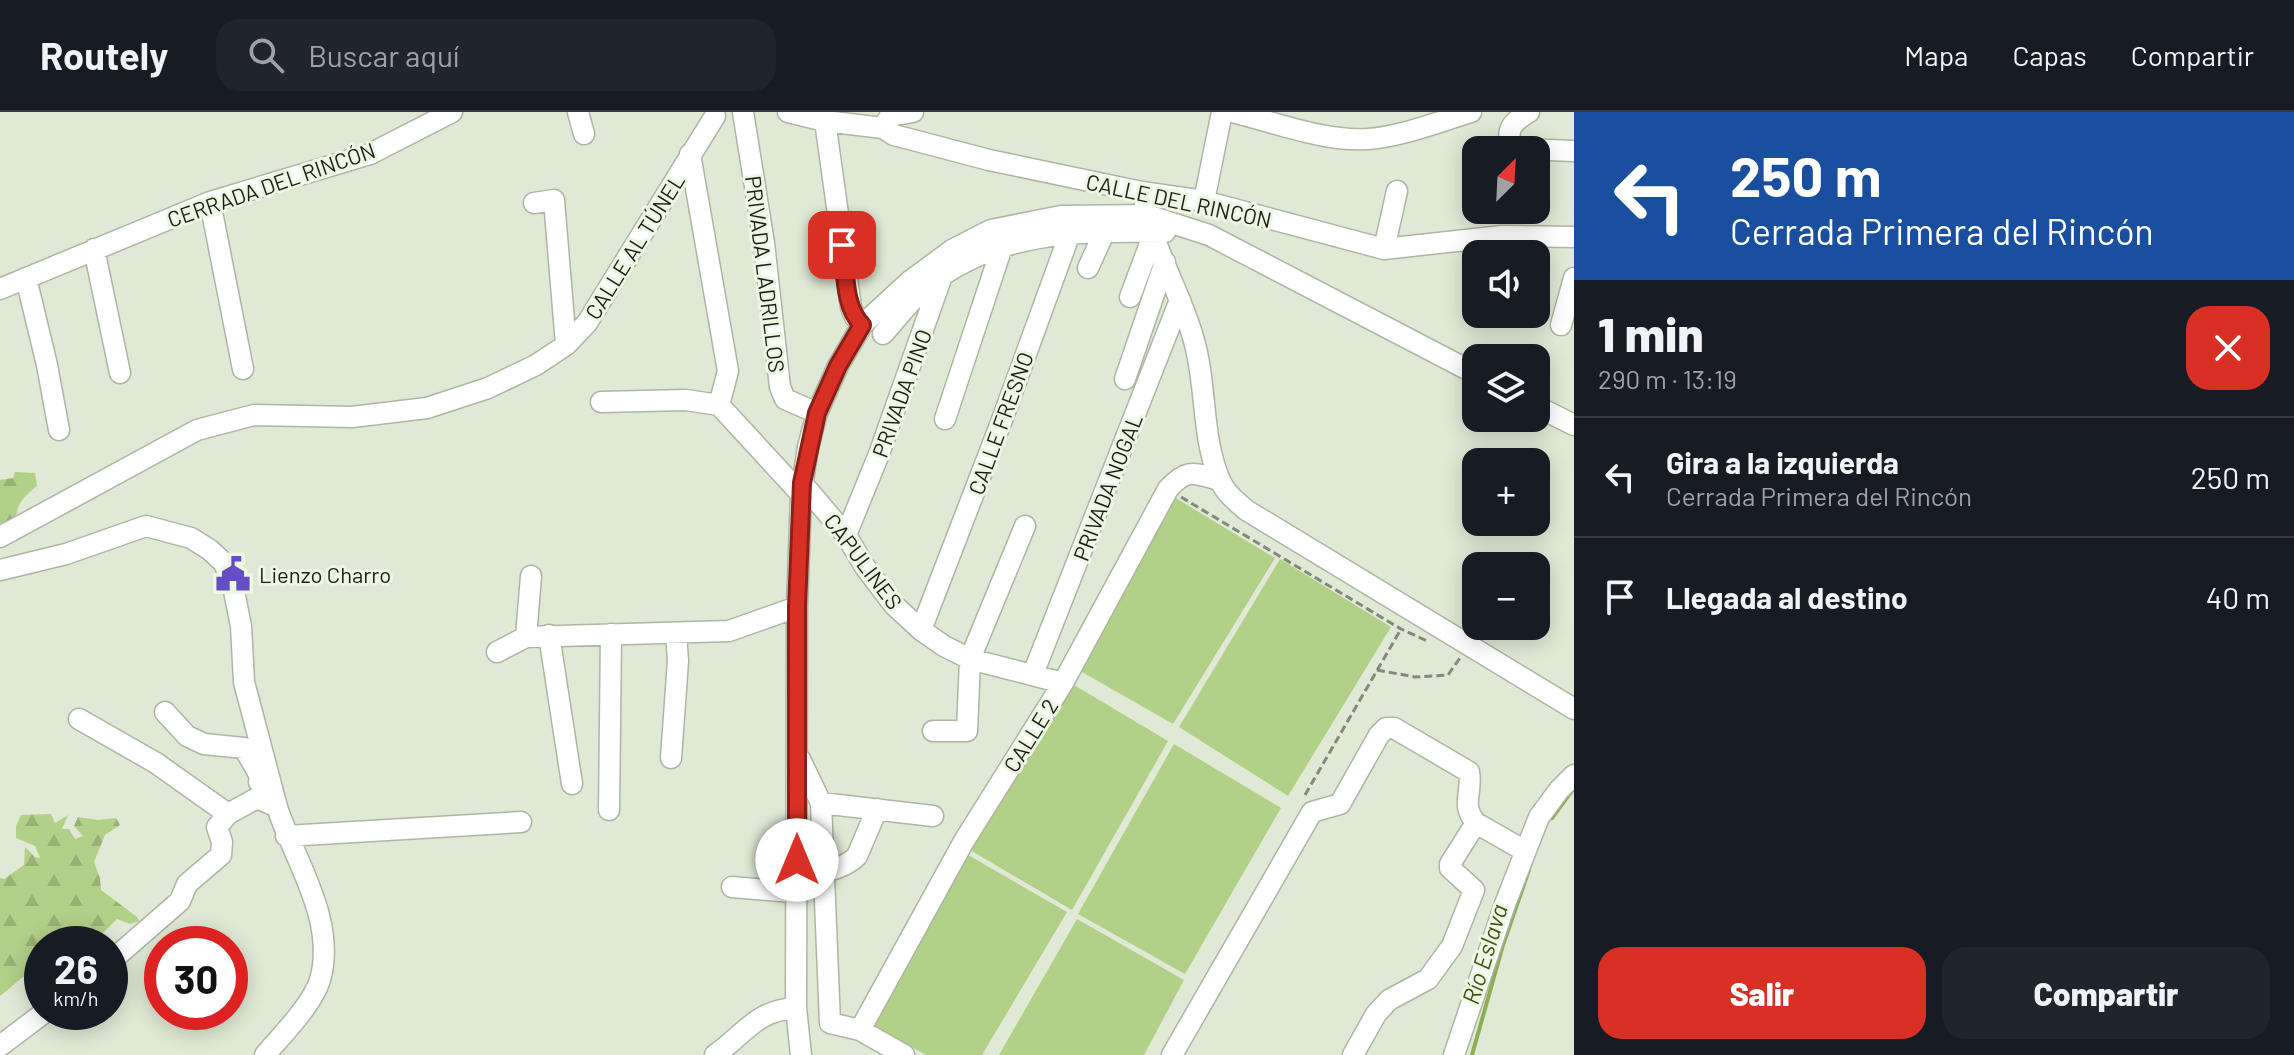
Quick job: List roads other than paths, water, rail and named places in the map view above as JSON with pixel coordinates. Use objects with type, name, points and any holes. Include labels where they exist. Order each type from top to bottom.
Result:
[{"type":"street","name":"CERRADA DEL RINCÓN","points":[[0,289],[210,202],[370,154],[452,112]]},
{"type":"street","points":[[578,112],[584,134]]},
{"type":"street","name":"PRIVADA LADRILLOS","points":[[743,112],[764,243],[780,387],[785,399],[817,413]]},
{"type":"street","name":"CALLE DEL RINCÓN","points":[[788,112],[825,121],[883,128],[894,135],[989,160],[1142,192],[1204,201],[1384,249],[1462,240]]},
{"type":"street","points":[[883,128],[890,116],[913,112]]},
{"type":"street","points":[[1204,201],[1222,112]]},
{"type":"street","points":[[1232,112],[1341,139],[1368,139],[1397,134],[1471,112]]},
{"type":"street","points":[[1529,112],[1516,120],[1511,128],[1508,137],[1512,145],[1525,149],[1574,151]]},
{"type":"street","name":"CALLE AL TÚNEL","points":[[0,537],[197,430],[254,415],[352,417],[427,408],[488,388],[536,365],[566,345],[587,323],[717,113]]},
{"type":"street","points":[[825,121],[851,307],[862,325]]},
{"type":"street","points":[[601,402],[686,400],[719,405],[728,371],[690,154]]},
{"type":"street","points":[[1384,249],[1397,191]]},
{"type":"street","points":[[1142,192],[1151,227],[1194,341],[1212,456],[1219,480],[1229,495],[1246,510],[1574,709]]},
{"type":"street","points":[[534,203],[554,200],[566,345]]},
{"type":"street","points":[[210,202],[243,369]]},
{"type":"street","points":[[1061,216],[1069,236]]},
{"type":"street","points":[[801,1055],[796,1008],[797,607],[801,488],[817,413],[838,366],[862,325],[910,281],[952,250],[991,230],[1061,216],[1209,235],[1462,367]]},
{"type":"street","points":[[1130,297],[1151,227]]},
{"type":"street","points":[[883,334],[908,304],[942,275],[1003,244],[1151,227],[1205,246],[1462,380]]},
{"type":"street","points":[[1088,268],[1104,233]]},
{"type":"street","name":"CALLE FRESNO","points":[[921,630],[1069,236]]},
{"type":"street","name":"CALLE DEL RINCÓN","points":[[1466,240],[1502,236],[1516,240]]},
{"type":"street","name":"CALLE DEL RINCÓN","points":[[1550,243],[1574,237]]},
{"type":"street","points":[[945,419],[1003,244]]},
{"type":"street","points":[[94,249],[120,373]]},
{"type":"street","name":"PRIVADA PINO","points":[[846,535],[879,454],[952,250]]},
{"type":"street","points":[[1125,379],[1165,262]]},
{"type":"street","points":[[26,278],[59,430]]},
{"type":"street","points":[[1561,325],[1574,278]]},
{"type":"street","name":"PRIVADA NOGAL","points":[[1033,674],[1180,300]]},
{"type":"street","name":"CAPULINES","points":[[719,405],[846,535],[865,567],[894,605],[921,630],[970,659],[1063,683]]},
{"type":"street","points":[[1550,413],[1574,425]]},
{"type":"street","points":[[1550,425],[1574,438]]},
{"type":"street","name":"CALLE 2","points":[[860,1030],[964,841],[1063,683],[1168,489],[1178,478],[1190,472],[1219,480]]},
{"type":"street","points":[[0,570],[66,554],[146,526],[191,538],[224,563],[233,586],[241,626],[244,682],[277,807],[321,925],[323,955],[320,981],[297,1018],[265,1055]]},
{"type":"street","points":[[933,731],[967,731],[970,659],[1025,526]]},
{"type":"street","points":[[526,637],[531,576]]},
{"type":"street","points":[[497,652],[526,637],[729,631],[797,607]]},
{"type":"street","points":[[671,758],[678,661],[676,633]]},
{"type":"street","points":[[609,810],[611,634]]},
{"type":"street","points":[[549,635],[572,784]]},
{"type":"street","points":[[165,712],[187,736],[204,744],[244,748],[260,776],[257,798]]},
{"type":"street","points":[[79,719],[156,763],[228,814]]},
{"type":"street","points":[[1172,1055],[1312,812],[1340,804],[1386,728],[1394,728],[1469,772],[1471,783],[1466,807],[1476,823],[1525,851]]},
{"type":"street","points":[[798,756],[821,803],[830,1023],[860,1030],[904,1055]]},
{"type":"street","points":[[1454,1055],[1539,817],[1574,775]]},
{"type":"street","points":[[257,798],[277,807]]},
{"type":"street","points":[[128,946],[180,901],[187,884],[221,855],[222,842],[217,827],[228,814],[257,798]]},
{"type":"street","points":[[821,803],[933,816]]},
{"type":"street","points":[[732,887],[792,892],[806,875],[825,872],[852,861],[877,809]]},
{"type":"street","points":[[286,836],[521,822]]},
{"type":"street","points":[[1353,1055],[1376,1014],[1389,1000],[1428,979],[1452,946],[1474,890],[1450,868],[1450,864],[1476,823]]},
{"type":"street","points":[[720,1054],[760,1016],[774,1010],[796,1008]]},
{"type":"street","points":[[0,1046],[24,1028]]},
{"type":"waterway","name":"Río Eslava","points":[[1552,818],[1574,788]]},
{"type":"waterway","name":"Río Eslava","points":[[1472,1055],[1503,945],[1529,870]]},
{"type":"place","name":"Lienzo Charro","points":[[233,574]]}]
